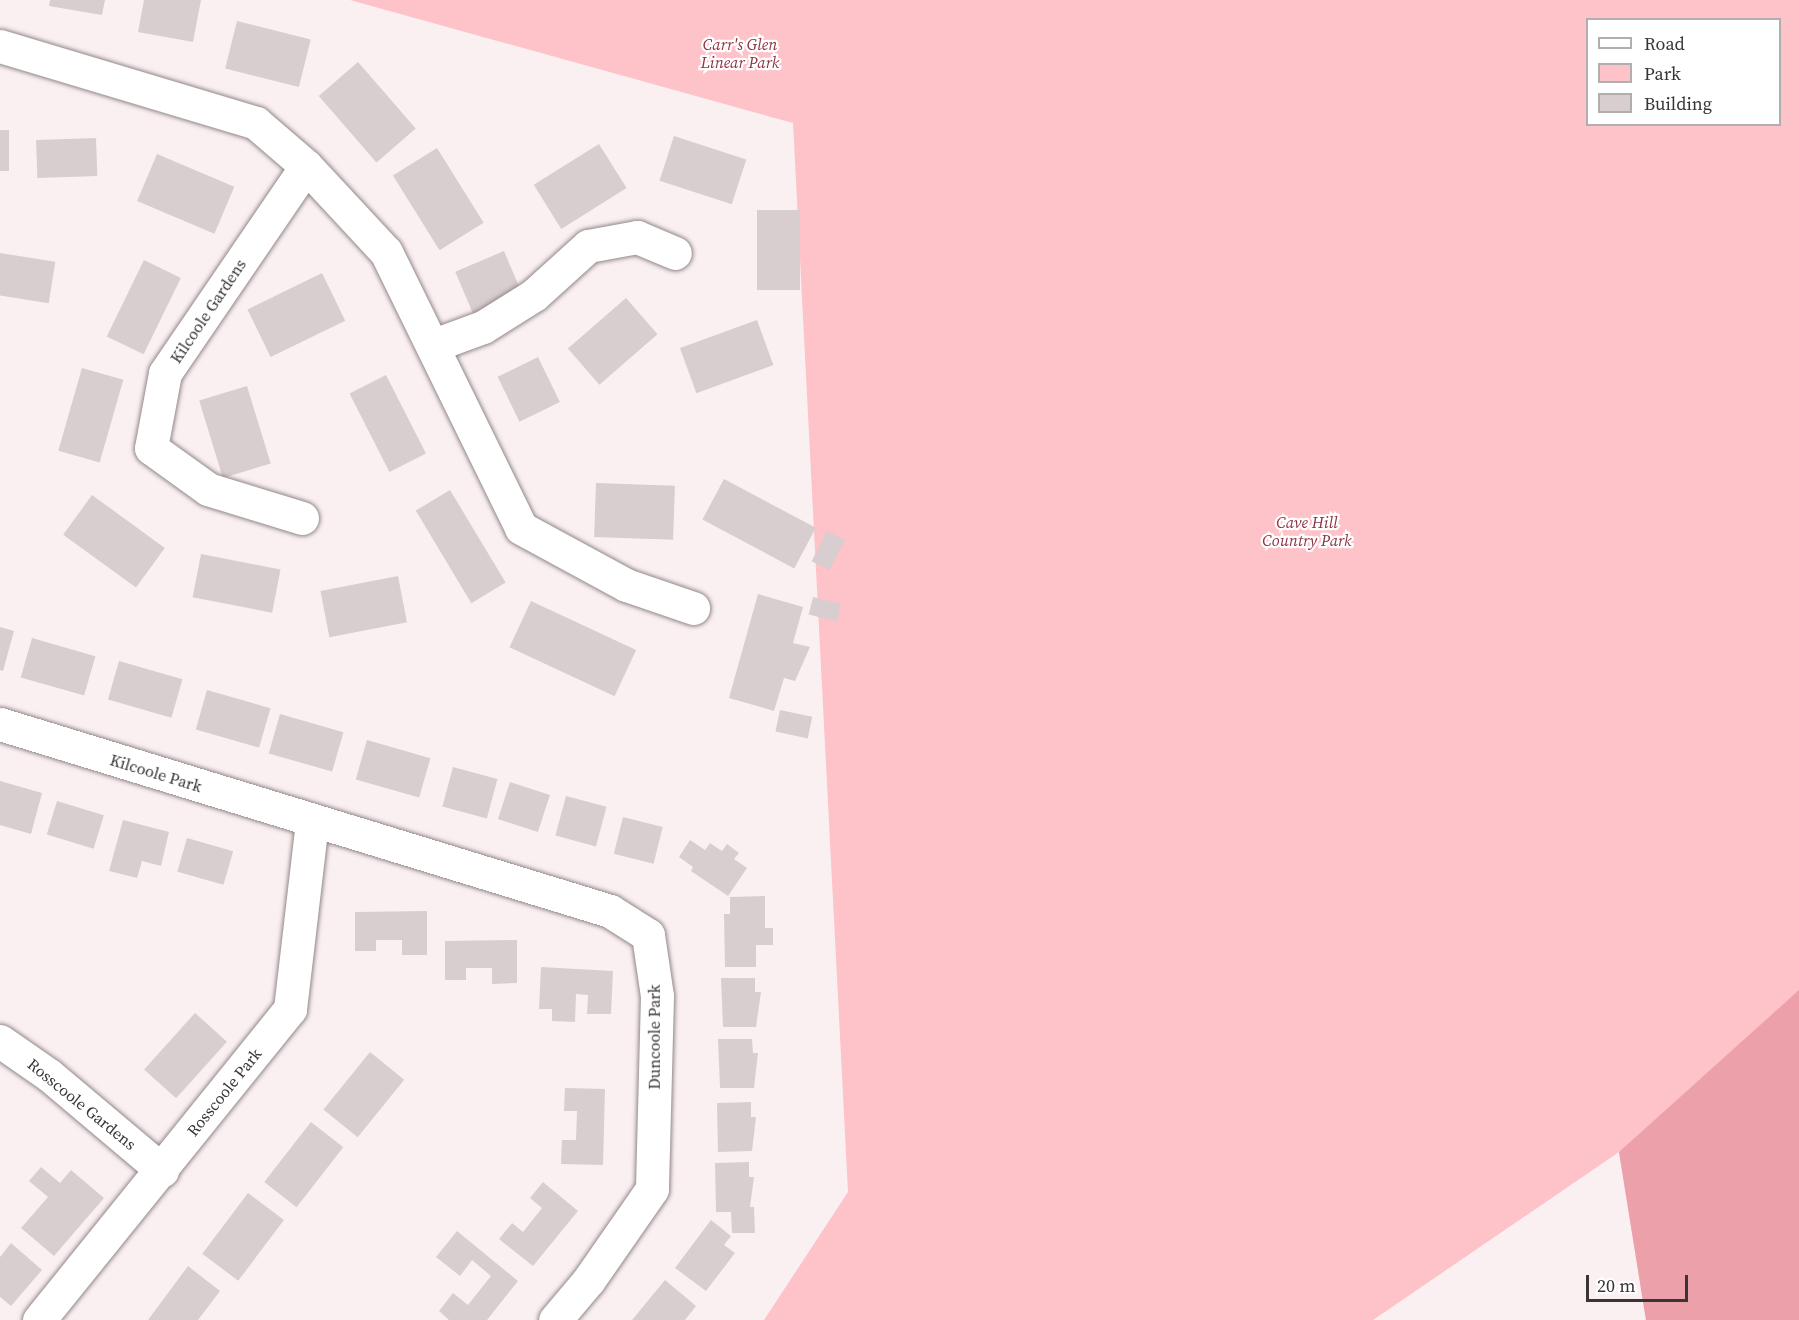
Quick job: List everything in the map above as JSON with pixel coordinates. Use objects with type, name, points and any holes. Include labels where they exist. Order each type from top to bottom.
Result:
[{"type":"street","points":[[0,46],[256,123],[306,166],[386,252],[434,345],[521,528],[626,585],[693,608]]},
{"type":"street","name":"Kilcoole Gardens","points":[[302,518],[208,489],[152,448],[165,374],[306,166]]},
{"type":"street","points":[[434,345],[483,327],[534,294],[588,246],[637,237],[675,253]]},
{"type":"street","name":"Kilcoole Park","points":[[0,724],[312,822]]},
{"type":"street","name":"Rosscoole Park","points":[[39,1320],[290,1009],[312,822]]},
{"type":"street","name":"Duncoole Park","points":[[312,822],[610,910],[648,935],[657,996],[652,1189],[588,1281],[555,1320]]},
{"type":"street","name":"Rosscoole Gardens","points":[[0,1041],[50,1075],[162,1170]]},
{"type":"green space","name":"Cave Hill Country Park","points":[[350,0],[1799,0],[1799,1320],[1646,1320],[1619,1152],[1373,1320],[764,1320],[848,1192],[793,123]]},
{"type":"shaded area","points":[[1799,990],[1799,1320],[1646,1320],[1619,1152]]},
{"type":"building","points":[[50,0],[105,0],[102,15],[49,6]]},
{"type":"building","points":[[144,0],[201,0],[193,42],[138,32]]},
{"type":"building","points":[[237,21],[311,39],[299,87],[225,69]]},
{"type":"building","points":[[358,62],[416,128],[376,163],[319,96]]},
{"type":"building","points":[[0,130],[9,130],[9,171],[0,171]]},
{"type":"building","points":[[674,136],[746,159],[732,204],[659,181]]},
{"type":"building","points":[[96,138],[97,176],[37,178],[36,140]]},
{"type":"building","points":[[599,144],[627,188],[561,229],[534,185]]},
{"type":"building","points":[[437,148],[484,223],[440,250],[393,176]]},
{"type":"building","points":[[157,154],[234,187],[214,234],[137,201]]},
{"type":"building","points":[[757,210],[800,210],[800,290],[757,290]]},
{"type":"building","points":[[504,251],[522,293],[473,314],[455,272]]},
{"type":"building","points":[[0,253],[55,262],[49,303],[0,296]]},
{"type":"building","points":[[144,260],[181,278],[144,354],[107,336]]},
{"type":"building","points":[[322,273],[345,321],[271,357],[247,309]]},
{"type":"building","points":[[626,298],[657,334],[599,385],[568,349]]},
{"type":"building","points":[[757,320],[773,365],[696,393],[680,348]]},
{"type":"building","points":[[538,357],[560,402],[519,422],[498,377]]},
{"type":"building","points":[[82,368],[123,380],[100,463],[58,451]]},
{"type":"building","points":[[386,375],[426,453],[389,472],[349,394]]},
{"type":"building","points":[[247,386],[271,463],[223,478],[199,401]]},
{"type":"building","points":[[724,479],[816,528],[794,568],[702,520]]},
{"type":"building","points":[[596,483],[675,486],[673,540],[594,537]]},
{"type":"building","points":[[450,490],[506,583],[471,603],[416,511]]},
{"type":"building","points":[[92,495],[165,548],[136,588],[63,535]]},
{"type":"building","points":[[827,531],[845,540],[829,570],[812,561]]},
{"type":"building","points":[[201,554],[281,569],[272,613],[193,597]]},
{"type":"building","points":[[398,576],[407,622],[329,637],[320,591]]},
{"type":"building","points":[[758,594],[803,607],[793,643],[810,647],[795,681],[784,678],[774,711],[729,698]]},
{"type":"building","points":[[813,597],[841,604],[837,621],[809,614]]},
{"type":"building","points":[[531,601],[636,650],[615,696],[509,647]]},
{"type":"building","points":[[0,627],[14,631],[3,671],[0,670]]},
{"type":"building","points":[[32,638],[95,656],[84,696],[21,677]]},
{"type":"building","points":[[119,661],[182,679],[171,718],[108,699]]},
{"type":"building","points":[[207,690],[270,708],[259,748],[196,729]]},
{"type":"building","points":[[780,710],[812,717],[808,738],[775,732]]},
{"type":"building","points":[[280,714],[343,732],[332,772],[269,753]]},
{"type":"building","points":[[367,740],[430,758],[419,798],[356,779]]},
{"type":"building","points":[[453,767],[497,779],[487,819],[442,807]]},
{"type":"building","points":[[0,781],[42,793],[31,834],[0,825]]},
{"type":"building","points":[[510,782],[550,795],[538,832],[498,819]]},
{"type":"building","points":[[566,796],[607,807],[596,846],[555,836]]},
{"type":"building","points":[[57,801],[104,815],[94,849],[47,834]]},
{"type":"building","points":[[623,817],[663,827],[654,864],[614,854]]},
{"type":"building","points":[[123,820],[169,832],[161,866],[142,861],[137,878],[109,871]]},
{"type":"building","points":[[187,838],[233,851],[223,885],[177,872]]},
{"type":"building","points":[[690,840],[705,850],[710,843],[722,851],[727,844],[739,853],[734,859],[747,868],[728,896],[691,871],[693,867],[679,857]]},
{"type":"building","points":[[765,896],[765,928],[773,928],[773,945],[756,945],[756,967],[725,967],[724,914],[730,914],[730,897]]},
{"type":"building","points":[[427,911],[427,955],[402,955],[402,940],[376,940],[376,951],[355,951],[355,912]]},
{"type":"building","points":[[517,940],[517,983],[492,984],[492,968],[466,968],[466,980],[445,980],[445,941]]},
{"type":"building","points":[[541,967],[613,971],[611,1014],[587,1014],[588,995],[576,994],[575,1022],[552,1021],[552,1009],[539,1009]]},
{"type":"building","points":[[721,978],[755,978],[755,992],[761,992],[756,1027],[723,1027]]},
{"type":"building","points":[[195,1013],[227,1042],[176,1098],[144,1069]]},
{"type":"building","points":[[718,1039],[752,1039],[753,1053],[758,1053],[754,1088],[720,1088]]},
{"type":"building","points":[[370,1052],[404,1080],[358,1137],[323,1110]]},
{"type":"building","points":[[565,1088],[605,1089],[603,1165],[561,1164],[562,1140],[576,1140],[577,1111],[564,1111]]},
{"type":"building","points":[[751,1102],[751,1117],[756,1117],[752,1151],[718,1152],[717,1103]]},
{"type":"building","points":[[311,1122],[343,1147],[297,1207],[264,1182]]},
{"type":"building","points":[[749,1162],[749,1177],[754,1177],[750,1207],[754,1207],[755,1233],[732,1233],[731,1212],[716,1212],[715,1163]]},
{"type":"building","points":[[41,1167],[60,1183],[71,1170],[104,1198],[54,1256],[21,1228],[48,1197],[29,1181]]},
{"type":"building","points":[[543,1182],[578,1211],[533,1266],[499,1239],[512,1223],[523,1232],[542,1208],[530,1198]]},
{"type":"building","points":[[248,1193],[284,1220],[238,1281],[202,1254]]},
{"type":"building","points":[[711,1220],[731,1236],[724,1245],[735,1253],[706,1291],[675,1268]]},
{"type":"building","points":[[457,1231],[518,1281],[487,1320],[449,1320],[439,1311],[453,1293],[468,1305],[491,1276],[472,1260],[460,1276],[436,1257]]},
{"type":"building","points":[[11,1243],[42,1270],[11,1306],[0,1297],[0,1257]]},
{"type":"building","points":[[188,1266],[220,1291],[198,1320],[148,1320]]},
{"type":"building","points":[[665,1280],[696,1306],[685,1320],[632,1320]]},
{"type":"park label","name":"Carr's Glen Linear Park","points":[[740,53]]}]
